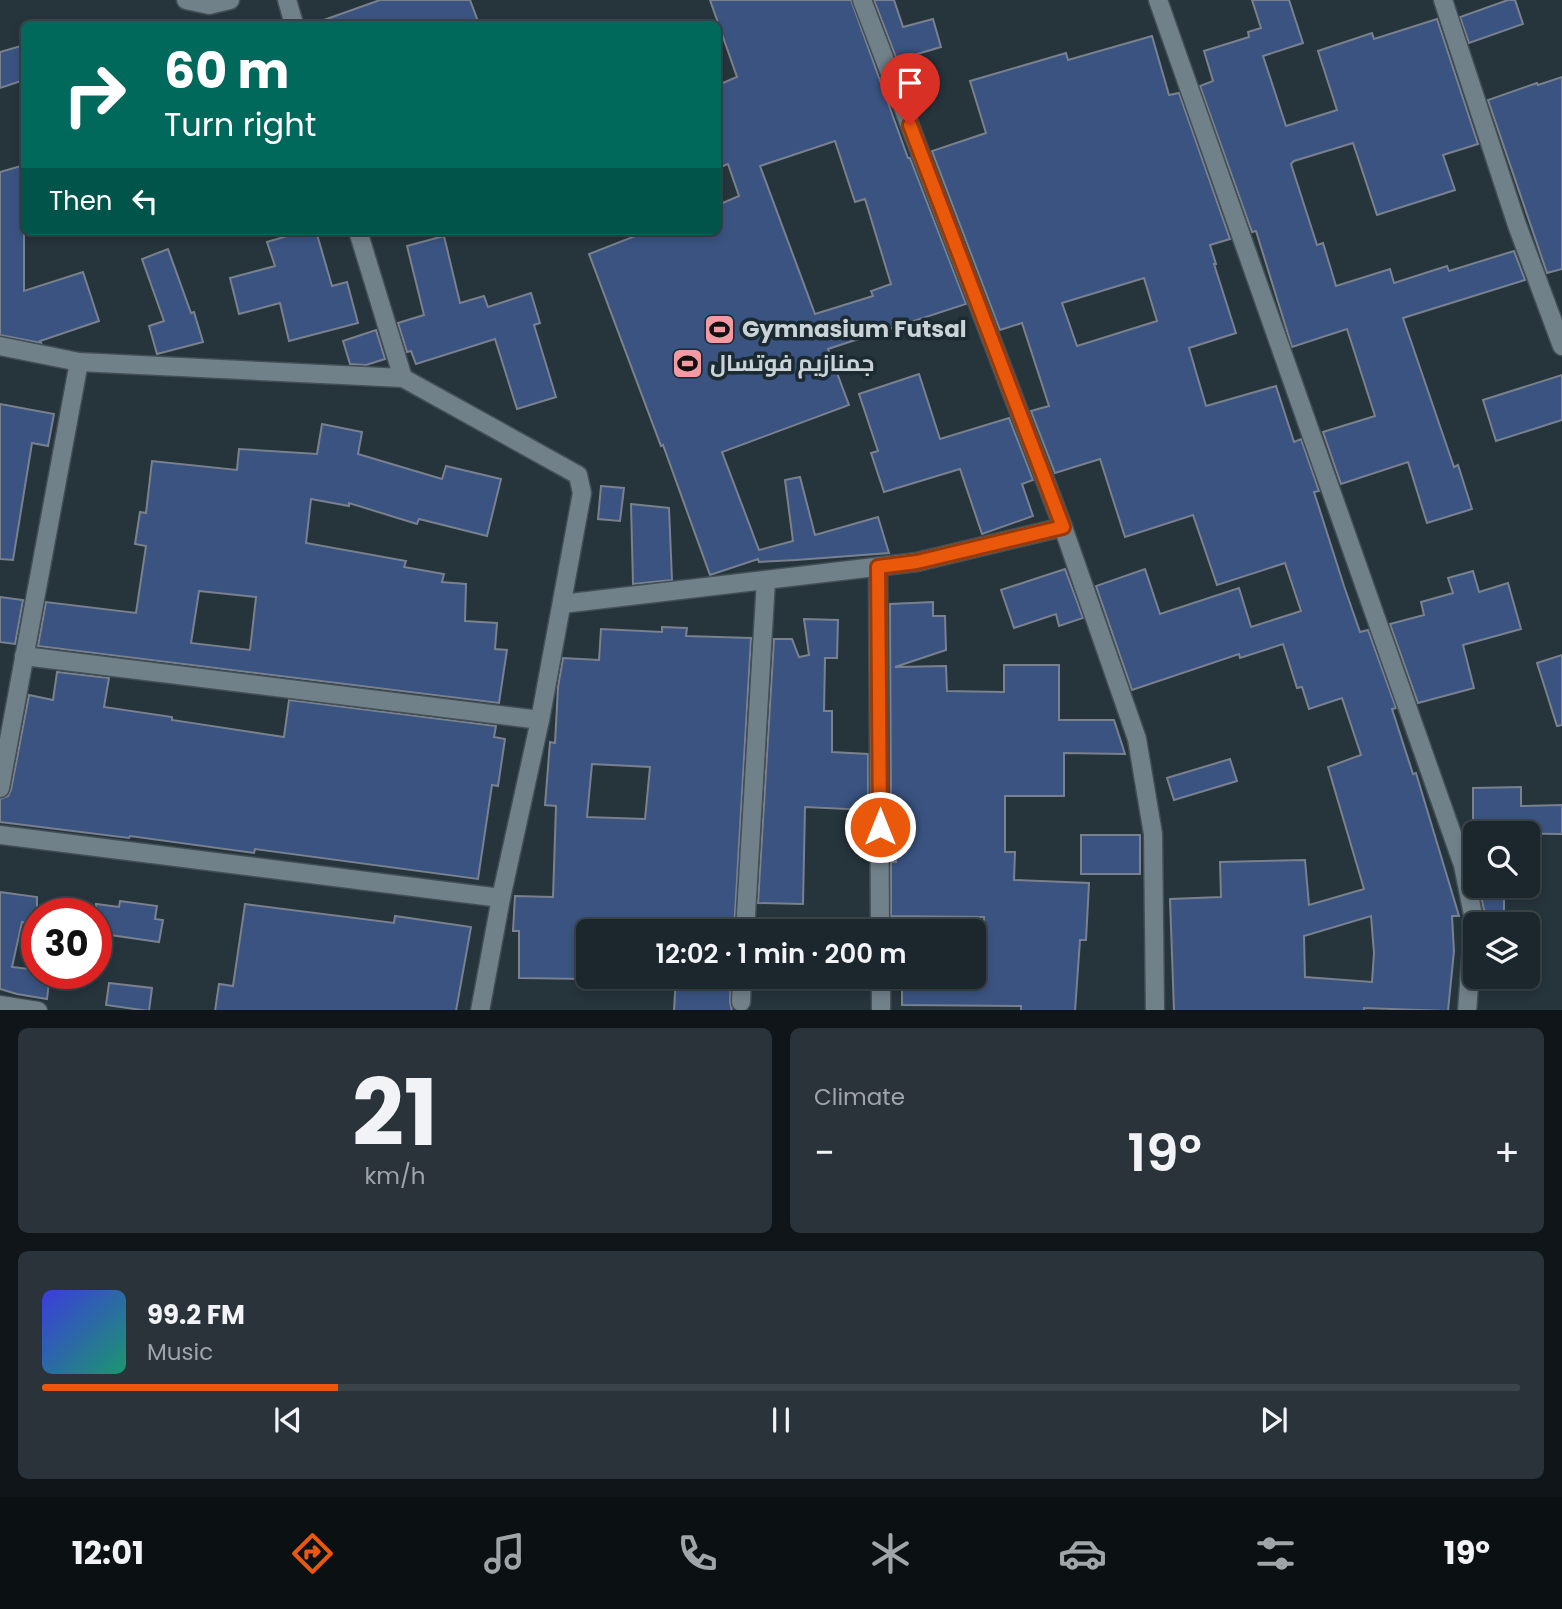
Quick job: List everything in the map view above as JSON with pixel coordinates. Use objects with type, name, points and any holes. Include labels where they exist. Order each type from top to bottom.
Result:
[{"type":"street","points":[[186,0],[209,5],[230,0]]},
{"type":"street","points":[[287,0],[294,21]]},
{"type":"street","points":[[862,0],[1063,527],[1137,739],[1153,834],[1155,1010]]},
{"type":"street","points":[[1158,0],[1463,865],[1474,920],[1467,1010]]},
{"type":"street","points":[[1443,0],[1517,225],[1562,346]]},
{"type":"street","points":[[359,235],[403,379]]},
{"type":"street","points":[[0,346],[79,362],[403,379],[578,475],[582,493],[541,720],[501,898],[480,1010]]},
{"type":"street","points":[[0,788],[79,362]]},
{"type":"street","points":[[562,604],[917,562],[1063,527]]},
{"type":"street","points":[[878,567],[880,919]]},
{"type":"street","points":[[746,919],[766,580]]},
{"type":"street","points":[[24,656],[541,720]]},
{"type":"street","points":[[0,835],[501,898]]},
{"type":"street","points":[[741,1002],[742,989]]},
{"type":"street","points":[[881,989],[881,1010]]},
{"type":"street","points":[[0,1005],[38,1010]]},
{"type":"building","points":[[380,0],[470,0],[478,21],[321,21]]},
{"type":"building","points":[[710,0],[851,0],[908,158],[966,304],[828,349],[849,405],[722,452],[759,550],[793,541],[785,480],[800,477],[815,535],[878,517],[889,553],[759,562],[758,559],[710,575],[589,254],[638,235],[721,235],[721,204],[739,196],[728,164],[721,167],[721,84],[737,77],[721,31],[721,21],[717,21]],"holes":[[[835,141],[855,202],[865,199],[891,284],[871,291],[873,296],[815,314],[760,166]]]},
{"type":"building","points":[[874,0],[894,0],[903,27],[933,19],[941,47],[897,60]]},
{"type":"building","points":[[1252,0],[1289,0],[1303,43],[1263,56],[1286,126],[1337,110],[1318,51],[1372,33],[1374,39],[1437,19],[1478,144],[1443,155],[1455,190],[1377,215],[1353,143],[1291,164],[1317,245],[1323,243],[1336,286],[1390,269],[1394,283],[1447,266],[1449,271],[1514,251],[1525,280],[1403,318],[1454,467],[1458,465],[1472,509],[1427,523],[1408,462],[1341,484],[1323,432],[1375,416],[1347,329],[1292,347],[1256,231],[1252,232],[1200,86],[1213,81],[1204,51],[1249,37],[1248,32],[1261,28]]},
{"type":"building","points":[[1515,0],[1523,24],[1469,43],[1460,17]]},
{"type":"building","points":[[1152,36],[1169,95],[1179,93],[1230,239],[1210,245],[1236,333],[1189,348],[1206,406],[1276,386],[1294,442],[1301,439],[1319,491],[1314,492],[1360,632],[1368,630],[1396,708],[1392,709],[1413,774],[1416,773],[1459,916],[1452,916],[1454,951],[1448,1010],[1174,1010],[1170,899],[1221,897],[1220,862],[1305,860],[1309,905],[1364,889],[1328,767],[1361,755],[1342,698],[1309,709],[1302,687],[1297,688],[1283,644],[1240,658],[1239,654],[1132,690],[1096,586],[1145,569],[1160,614],[1239,588],[1251,627],[1301,611],[1285,563],[1217,585],[1193,515],[1125,537],[1100,459],[1055,473],[1031,411],[1049,406],[1022,323],[1000,330],[932,151],[986,133],[970,81],[1066,53],[1068,60]],"holes":[[[1144,278],[1157,321],[1077,346],[1062,303]],[[1371,916],[1374,953],[1372,982],[1305,977],[1304,936]]]},
{"type":"building","points":[[21,46],[21,81],[0,88],[0,52]]},
{"type":"building","points":[[1562,77],[1562,269],[1547,273],[1488,100]]},
{"type":"building","points":[[21,166],[24,291],[83,272],[99,321],[40,341],[41,343],[0,335],[0,172]]},
{"type":"building","points":[[291,235],[317,235],[332,286],[347,282],[358,323],[289,341],[280,303],[239,314],[230,278],[275,266],[267,242]]},
{"type":"building","points":[[444,236],[460,303],[484,296],[488,307],[531,293],[540,323],[534,325],[556,397],[517,409],[495,339],[416,364],[411,351],[407,352],[398,323],[424,315],[407,246]]},
{"type":"building","points":[[168,249],[191,313],[194,312],[203,342],[157,354],[149,326],[164,321],[142,259]]},
{"type":"building","points":[[376,330],[385,359],[366,365],[350,364],[343,341]]},
{"type":"building","points":[[919,374],[940,439],[1009,418],[1033,480],[1022,484],[1033,516],[982,534],[960,469],[884,492],[871,453],[878,451],[859,394]]},
{"type":"building","points":[[1562,375],[1562,420],[1496,441],[1483,400]]},
{"type":"building","points":[[0,404],[54,414],[48,446],[32,443],[13,560],[0,559]]},
{"type":"building","points":[[322,424],[362,432],[358,454],[442,479],[446,466],[501,479],[487,536],[419,519],[417,524],[349,503],[349,506],[311,499],[306,543],[406,561],[404,567],[444,574],[442,582],[466,584],[465,621],[497,623],[495,649],[507,650],[499,703],[38,646],[46,602],[136,613],[146,546],[135,544],[140,512],[146,513],[152,461],[237,470],[239,449],[317,454]],"holes":[[[199,591],[256,597],[250,650],[191,643]]]},
{"type":"building","points":[[601,486],[624,488],[620,521],[598,519]]},
{"type":"building","points":[[631,504],[669,508],[672,580],[633,584]]},
{"type":"building","points":[[1065,569],[1083,618],[1059,626],[1056,614],[1014,628],[1001,590]]},
{"type":"building","points":[[1473,571],[1479,592],[1508,583],[1521,629],[1463,645],[1474,688],[1418,703],[1390,624],[1424,615],[1421,602],[1453,593],[1448,578]]},
{"type":"building","points":[[0,597],[23,600],[15,644],[0,642]]},
{"type":"building","points":[[933,602],[933,616],[945,616],[946,650],[895,667],[946,666],[947,691],[1004,692],[1004,665],[1059,665],[1059,720],[1114,720],[1125,754],[1064,753],[1064,796],[1005,796],[1005,852],[1015,852],[1014,880],[1089,883],[1086,940],[1080,940],[1075,1010],[1021,1010],[1021,1006],[902,1005],[902,989],[986,989],[986,919],[891,916],[891,862],[896,862],[896,812],[891,812],[890,604]]},
{"type":"building","points":[[804,619],[838,620],[837,658],[825,658],[824,711],[832,711],[832,752],[868,754],[868,810],[805,807],[803,904],[758,903],[774,639],[792,639],[799,657],[809,655]]},
{"type":"building","points":[[662,627],[687,628],[686,636],[751,638],[735,919],[576,919],[576,979],[519,978],[519,931],[513,931],[515,896],[553,897],[556,806],[545,805],[550,742],[555,743],[558,687],[563,658],[599,660],[601,629],[662,632]],"holes":[[[592,764],[650,767],[645,819],[587,817]]]},
{"type":"building","points":[[1562,655],[1562,725],[1557,726],[1537,663]]},
{"type":"building","points":[[57,672],[109,678],[104,707],[284,737],[289,700],[496,726],[494,737],[505,739],[498,786],[492,785],[478,879],[255,849],[254,853],[0,822],[0,799],[8,796],[11,790],[29,695],[53,700]]},
{"type":"building","points":[[1230,759],[1237,781],[1174,800],[1167,778]]},
{"type":"building","points":[[1521,787],[1521,806],[1562,805],[1562,834],[1540,834],[1540,821],[1473,821],[1473,788]]},
{"type":"building","points":[[1081,835],[1140,835],[1140,874],[1081,874]]},
{"type":"building","points":[[0,892],[37,897],[21,898],[21,926],[12,967],[21,968],[21,989],[48,989],[47,999],[0,989]]},
{"type":"building","points":[[1481,898],[1504,898],[1504,912],[1484,912]]},
{"type":"building","points":[[120,901],[157,906],[155,919],[163,920],[159,942],[112,935],[112,906],[119,907]]},
{"type":"building","points":[[245,904],[394,923],[395,916],[471,927],[456,1010],[215,1010],[219,984],[233,986]]},
{"type":"building","points":[[112,983],[152,988],[149,1010],[106,1005],[108,989],[112,989]]},
{"type":"building","points":[[675,989],[730,989],[732,1010],[674,1010]]},
{"type":"place","name":"Gymnasium Futsal","points":[[719,329]]},
{"type":"place","name":"جمنازیم فوتسال","points":[[687,363]]},
{"type":"route","points":[[880,827],[878,567],[917,562],[1063,527],[910,125]]}]
